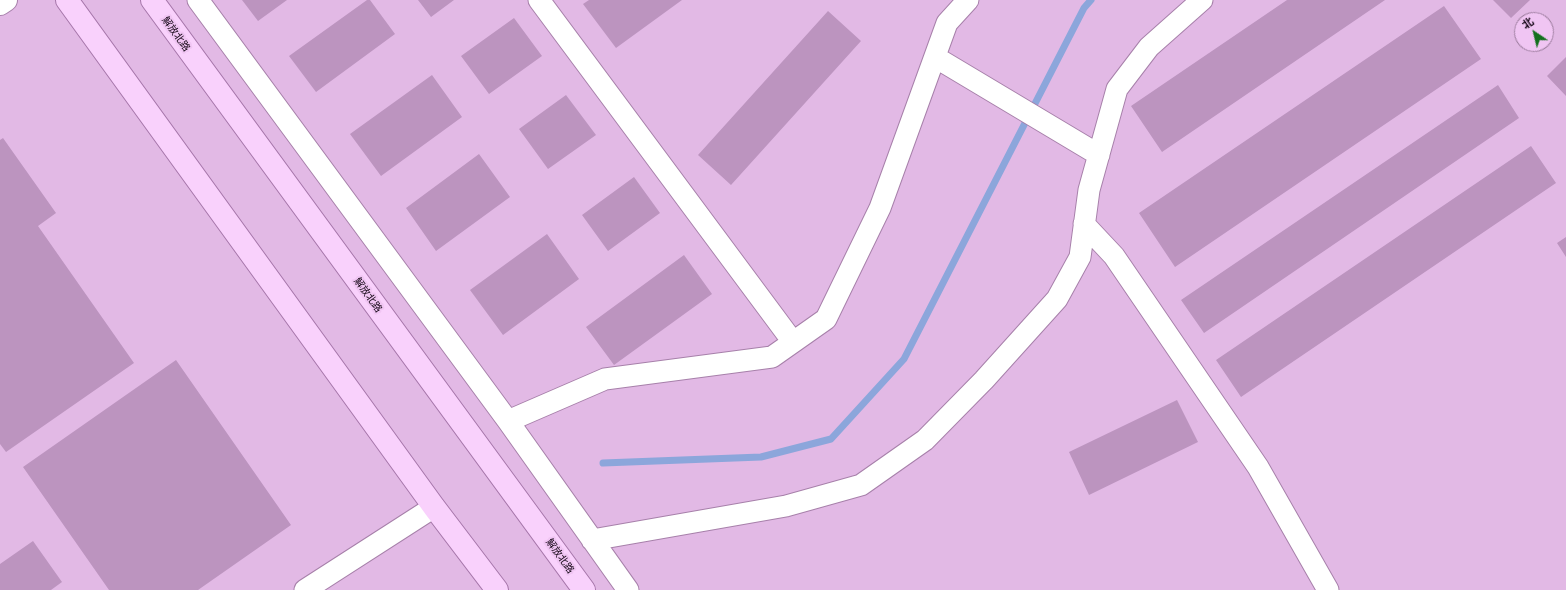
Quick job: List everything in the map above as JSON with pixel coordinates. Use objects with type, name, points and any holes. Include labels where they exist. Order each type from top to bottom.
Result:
[{"type":"main road","points":[[67,0],[434,507],[497,590]]},
{"type":"main road","name":"解放北路","points":[[152,0],[584,590]]},
{"type":"street","points":[[0,4],[6,0]]},
{"type":"street","points":[[198,0],[508,421],[628,590]]},
{"type":"street","points":[[539,0],[793,342]]},
{"type":"street","points":[[508,421],[605,379],[772,357],[826,319],[880,208],[948,23],[968,0]]},
{"type":"street","points":[[592,540],[786,506],[861,485],[925,440],[984,380],[1057,299],[1080,257],[1089,190],[1117,89],[1149,47],[1202,0]]},
{"type":"street","points":[[935,57],[1099,155]]},
{"type":"street","points":[[1084,224],[1114,256],[1258,467],[1328,590]]},
{"type":"street","points":[[306,590],[434,507]]},
{"type":"building","points":[[242,0],[287,0],[258,21]]},
{"type":"building","points":[[367,0],[370,0],[395,34],[316,92],[289,56]]},
{"type":"building","points":[[418,0],[454,0],[431,17]]},
{"type":"building","points":[[589,0],[682,0],[616,48],[583,4]]},
{"type":"building","points":[[1287,0],[1385,0],[1162,152],[1131,106]]},
{"type":"building","points":[[1493,0],[1530,0],[1517,12],[1514,12],[1514,15],[1511,18]]},
{"type":"building","points":[[1444,6],[1481,59],[1175,267],[1139,213]]},
{"type":"building","points":[[828,11],[861,41],[731,185],[698,155]]},
{"type":"building","points":[[514,18],[542,56],[489,94],[461,56]]},
{"type":"building","points":[[1566,57],[1566,96],[1547,76]]},
{"type":"building","points":[[432,75],[462,117],[381,176],[350,134]]},
{"type":"building","points":[[1498,85],[1519,118],[1204,333],[1181,300]]},
{"type":"building","points":[[566,95],[596,135],[548,169],[519,129]]},
{"type":"building","points":[[3,138],[56,213],[38,226],[134,363],[6,452],[0,444],[0,140]]},
{"type":"building","points":[[1531,146],[1556,183],[1241,397],[1216,360]]},
{"type":"building","points":[[479,154],[510,197],[436,251],[406,208]]},
{"type":"building","points":[[634,177],[660,213],[608,251],[582,215]]},
{"type":"building","points":[[547,234],[579,279],[503,335],[470,290]]},
{"type":"building","points":[[1566,237],[1566,257],[1557,243]]},
{"type":"building","points":[[684,255],[712,294],[614,365],[586,327]]},
{"type":"building","points":[[176,360],[291,525],[198,590],[109,590],[23,467]]},
{"type":"building","points":[[1177,400],[1198,442],[1089,495],[1069,452]]},
{"type":"building","points":[[33,541],[62,582],[51,590],[0,590],[0,564]]},
{"type":"waterway","points":[[603,463],[761,457],[831,439],[904,359],[1084,8],[1091,0]]}]
